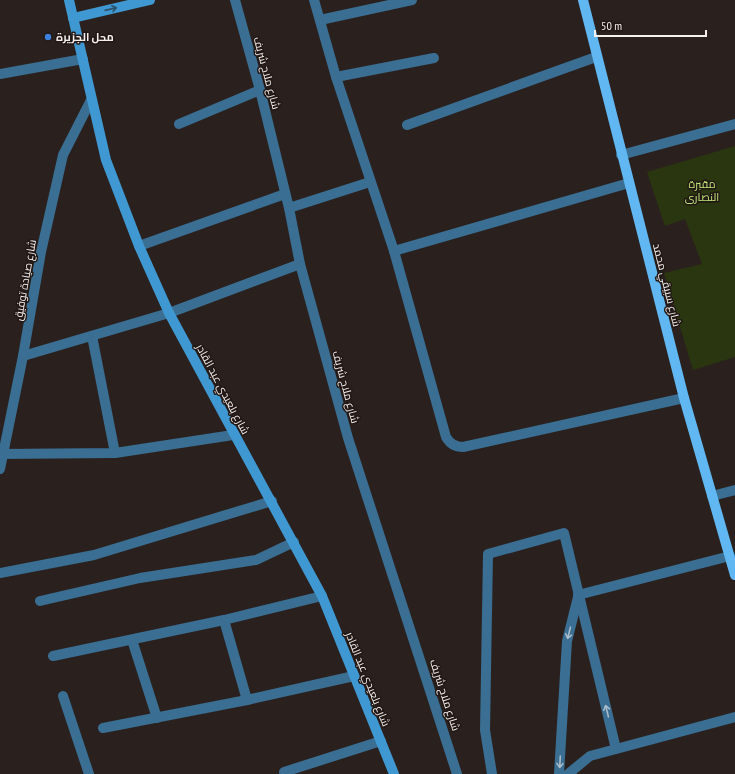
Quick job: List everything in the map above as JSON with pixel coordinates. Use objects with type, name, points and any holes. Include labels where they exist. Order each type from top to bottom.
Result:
[{"type":"main road","name":"شارع بلعيدي عبد القادر","points":[[69,0],[106,160],[139,246],[169,313],[233,435],[272,501],[322,596],[394,774]]},
{"type":"main road","points":[[73,18],[150,0]]},
{"type":"main road","name":"شارع سبيقي محمد","points":[[583,0],[596,57],[684,398],[735,575]]},
{"type":"street","name":"شارع ملاح شريف","points":[[235,0],[260,90],[289,208],[300,264],[348,438],[457,774]]},
{"type":"street","points":[[314,0],[336,77],[394,251],[446,437],[455,446],[463,447],[684,398]]},
{"type":"street","points":[[320,20],[412,0]]},
{"type":"street","points":[[407,124],[596,57]]},
{"type":"street","points":[[336,77],[434,58]]},
{"type":"street","points":[[0,74],[83,59]]},
{"type":"street","points":[[179,124],[260,90]]},
{"type":"street","name":"شارع صيادة توفيق","points":[[0,469],[23,356],[41,252],[63,155],[91,100]]},
{"type":"street","points":[[622,155],[735,124]]},
{"type":"street","points":[[289,208],[370,182]]},
{"type":"street","points":[[394,251],[629,183]]},
{"type":"street","points":[[139,246],[285,194]]},
{"type":"street","points":[[23,356],[169,313],[300,264]]},
{"type":"street","points":[[92,336],[116,453]]},
{"type":"street","points":[[2,454],[116,453],[233,435]]},
{"type":"street","points":[[712,496],[735,490]]},
{"type":"street","points":[[0,573],[94,555],[272,501]]},
{"type":"street","points":[[492,774],[485,730],[488,554],[564,533],[616,749]]},
{"type":"street","points":[[40,601],[140,578],[256,560],[294,542]]},
{"type":"street","points":[[578,595],[730,556]]},
{"type":"street","points":[[559,774],[566,641],[578,595]]},
{"type":"street","points":[[53,656],[224,620],[322,596]]},
{"type":"street","points":[[224,620],[247,700]]},
{"type":"street","points":[[132,640],[157,718]]},
{"type":"street","points":[[103,728],[247,700],[354,676]]},
{"type":"street","points":[[63,696],[89,774]]},
{"type":"street","points":[[568,774],[590,756],[735,717]]},
{"type":"street","points":[[282,773],[381,741]]},
{"type":"green space","name":"مقبرة النصارى","points":[[735,146],[735,357],[693,370],[664,273],[702,264],[685,219],[665,226],[647,172]]},
{"type":"place","name":"محل الجزيرة","points":[[48,37]]}]
